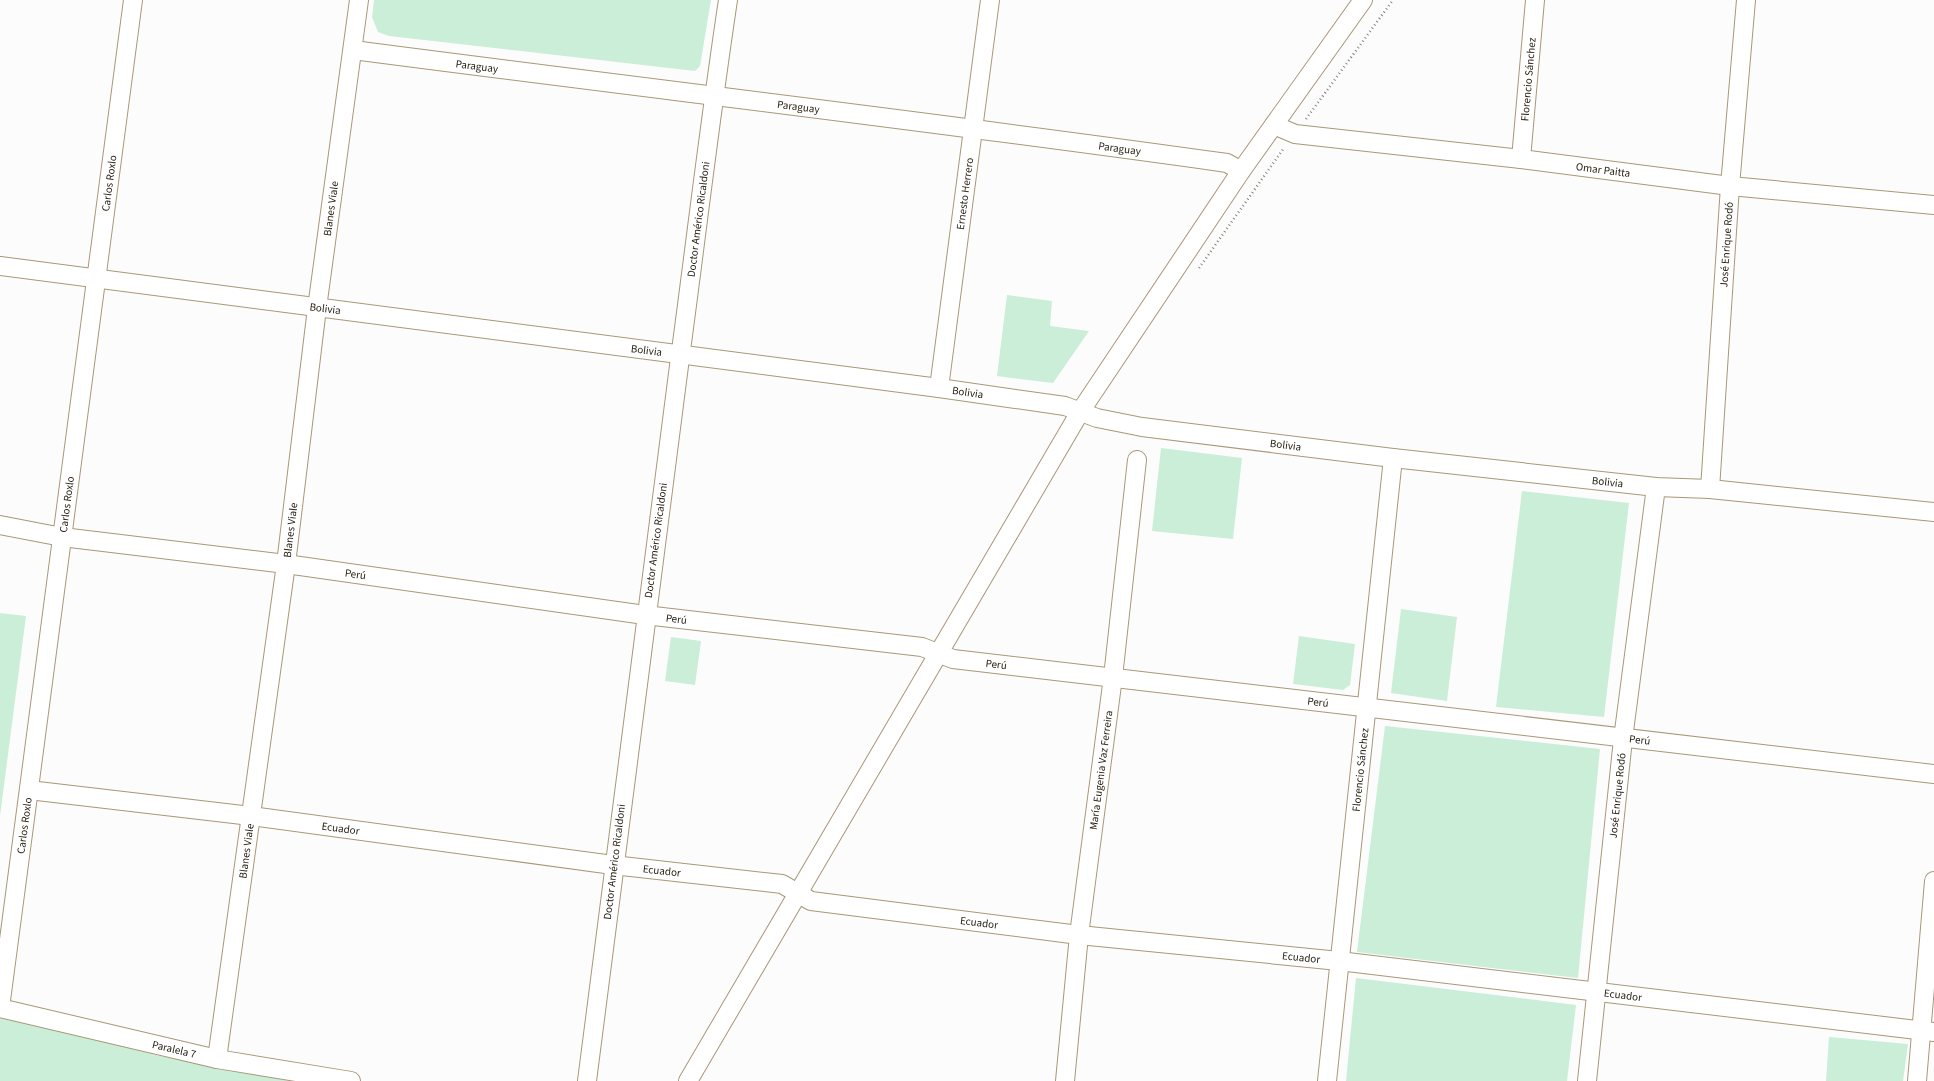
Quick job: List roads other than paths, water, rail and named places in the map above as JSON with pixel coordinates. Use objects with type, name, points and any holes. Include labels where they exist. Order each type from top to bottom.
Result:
[{"type":"street","name":"Carlos Roxlo","points":[[0,1008],[132,0]]},
{"type":"street","name":"Blanes Viale","points":[[217,1059],[286,564],[317,308],[359,0]]},
{"type":"street","name":"Doctor Américo Ricaldoni","points":[[586,1081],[645,615],[681,355],[713,96],[728,0]]},
{"type":"street","name":"Ernesto Herrero","points":[[939,388],[990,0]]},
{"type":"street","points":[[688,1081],[1080,412],[1241,172],[1363,0]]},
{"type":"street","name":"Florencio Sánchez","points":[[1521,159],[1535,0]]},
{"type":"street","name":"José Enrique Rodó","points":[[1710,489],[1730,186],[1746,0]]},
{"type":"street","name":"Paraguay","points":[[353,50],[974,128],[1226,163],[1241,172]]},
{"type":"street","name":"Omar Paitta","points":[[1274,125],[1295,134],[1521,159],[1730,186],[1934,205]]},
{"type":"street","name":"Bolivia","points":[[0,266],[939,388],[1064,406],[1096,418],[1136,426],[1393,458],[1656,487],[1710,489],[1934,512]]},
{"type":"street","name":"Florencio Sánchez","points":[[1327,1081],[1393,458]]},
{"type":"street","name":"María Eugenia Vaz Ferreira","points":[[1065,1081],[1079,935],[1113,677],[1137,460]]},
{"type":"street","name":"José Enrique Rodó","points":[[1587,1081],[1598,992],[1623,739],[1656,487]]},
{"type":"street","name":"Perú","points":[[0,525],[62,537],[286,564],[645,615],[922,647],[953,659],[1623,739],[1934,774]]},
{"type":"street","name":"Ecuador","points":[[29,790],[251,816],[613,865],[782,884],[811,901],[1079,935],[1339,961],[1927,1031]]},
{"type":"street","points":[[1917,1081],[1927,1031],[1934,881]]},
{"type":"street","name":"Paralela 7","points":[[0,1008],[217,1059],[351,1081]]}]
